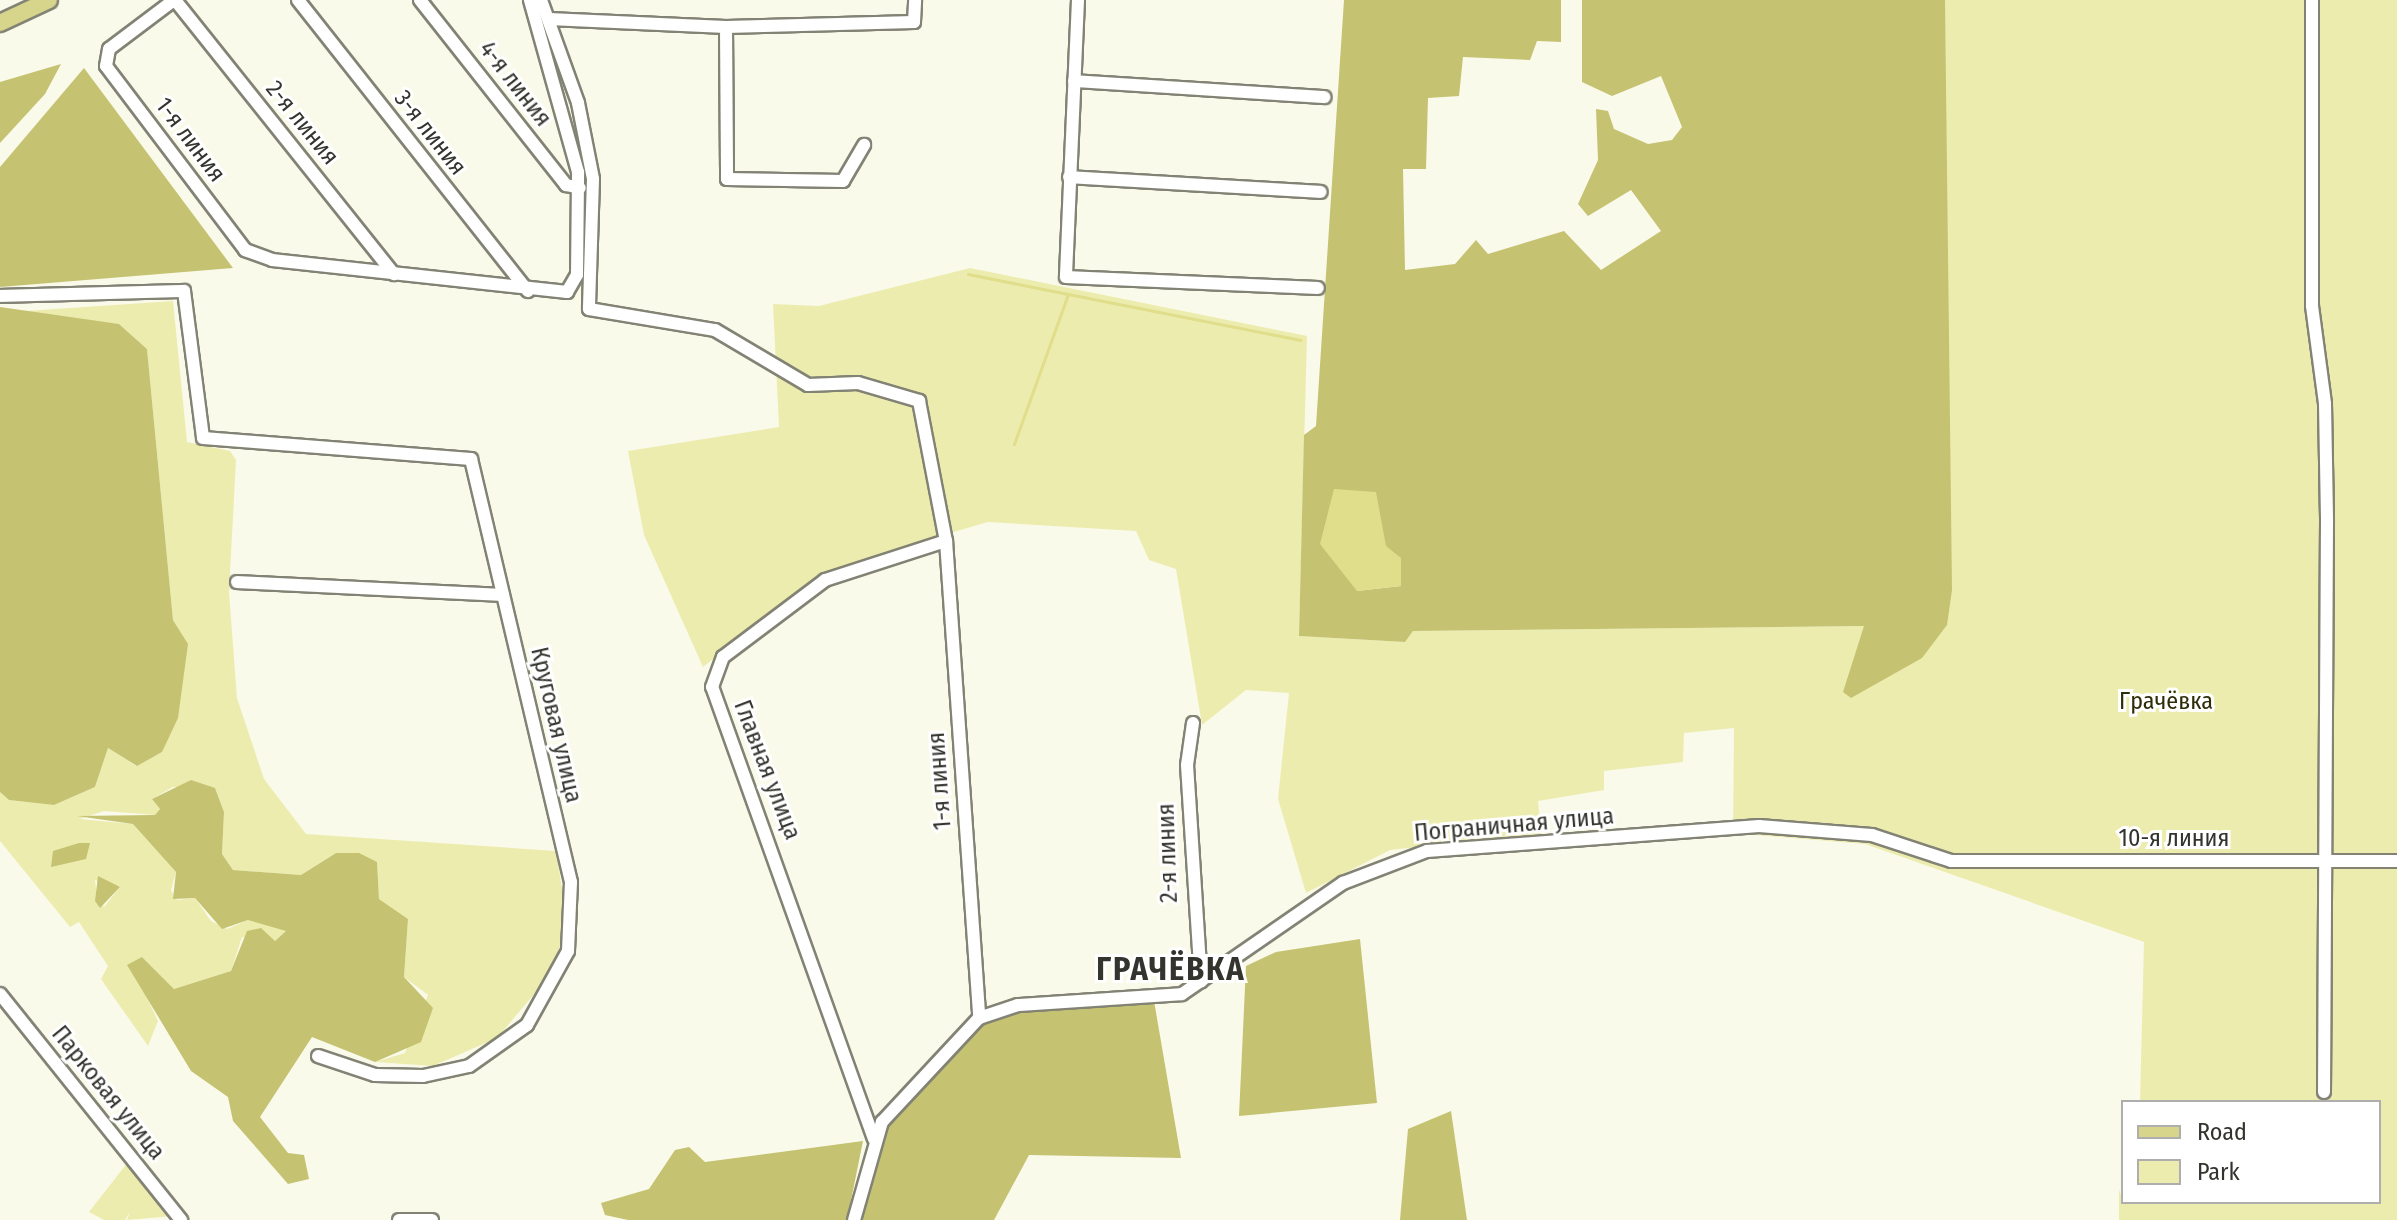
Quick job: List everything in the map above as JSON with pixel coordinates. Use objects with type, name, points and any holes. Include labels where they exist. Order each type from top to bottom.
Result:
[{"type":"main road","points":[[0,23],[49,0]]},
{"type":"street","name":"1-я линия","points":[[175,0],[105,55],[245,250],[272,260],[394,274]]},
{"type":"street","name":"2-я линия","points":[[175,0],[394,274]]},
{"type":"street","name":"3-я линия","points":[[298,0],[528,291]]},
{"type":"street","name":"4-я линия","points":[[420,0],[566,185],[580,188]]},
{"type":"street","points":[[394,274],[528,291],[573,286],[580,188],[530,0]]},
{"type":"street","points":[[541,0],[549,19],[726,27],[914,22],[915,0]]},
{"type":"street","points":[[1078,0],[1066,277],[1318,288]]},
{"type":"street","points":[[2312,0],[2312,306],[2325,404],[2324,1092]]},
{"type":"street","name":"1-я линия","points":[[549,19],[593,179],[589,309],[715,330],[808,385],[858,383],[919,401],[946,541],[979,1018]]},
{"type":"street","points":[[726,27],[727,179],[843,181],[864,145]]},
{"type":"street","points":[[1074,81],[1324,97]]},
{"type":"street","points":[[1069,177],[1321,192]]},
{"type":"street","name":"Круговая улица","points":[[0,296],[184,291],[198,429],[213,441],[471,459],[571,882],[573,918],[559,977],[527,1025],[469,1066],[423,1076],[375,1075],[318,1056]]},
{"type":"street","name":"Главная улица","points":[[874,1139],[712,687],[723,657],[825,580],[946,541]]},
{"type":"street","points":[[237,582],[503,595]]},
{"type":"street","name":"2-я линия","points":[[1193,723],[1187,765],[1201,982]]},
{"type":"street","name":"Пограничная улица","points":[[979,1018],[1018,1005],[1182,994],[1303,907],[1406,856],[1759,826],[1872,835],[1951,861]]},
{"type":"street","name":"10-я линия","points":[[1951,861],[2397,861]]},
{"type":"street","name":"Парковая улица","points":[[0,994],[181,1220]]},
{"type":"street","points":[[854,1220],[874,1139],[979,1018]]},
{"type":"street","points":[[399,1220],[432,1220]]},
{"type":"green space","name":"Грачёвка","points":[[1945,0],[2397,0],[2397,1220],[2119,1220],[2119,1189],[2121,1204],[2381,1204],[2381,1100],[2140,1100],[2144,942],[1865,844],[1733,833],[1734,728],[1684,733],[1683,762],[1604,771],[1604,790],[1538,801],[1541,834],[1390,850],[1306,893],[1278,799],[1289,693],[1246,690],[1202,725],[1176,569],[1149,560],[1136,531],[988,522],[933,538],[822,574],[703,667],[644,535],[628,451],[779,427],[773,304],[819,306],[970,268],[1307,336],[1299,636],[1405,642],[1413,631],[1865,626],[1844,691],[1947,625]]},
{"type":"green space","points":[[173,301],[187,442],[230,451],[236,460],[229,592],[237,698],[264,779],[306,834],[556,851],[568,926],[547,979],[497,1038],[433,1066],[375,1062],[405,1053],[428,995],[404,977],[408,919],[379,899],[377,862],[336,853],[301,875],[233,870],[222,854],[224,812],[215,788],[173,787],[152,799],[160,809],[155,815],[104,811],[80,819],[133,824],[176,872],[171,890],[177,900],[195,898],[211,921],[227,929],[248,920],[274,922],[286,931],[275,941],[242,937],[231,971],[174,989],[142,957],[134,970],[158,1021],[148,1046],[101,979],[108,966],[79,922],[70,927],[0,841],[0,792],[9,800],[54,805],[95,787],[108,748],[136,766],[162,752],[183,636],[173,620],[147,349],[119,324],[11,312]],"holes":[[[95,880],[120,887],[104,907],[97,897]]]},
{"type":"green space","points":[[128,1162],[173,1216],[127,1220],[130,1212],[125,1220],[104,1220],[89,1212]]},
{"type":"shaded area","points":[[1344,0],[1561,0],[1561,42],[1537,41],[1530,60],[1463,57],[1459,96],[1428,98],[1426,169],[1403,169],[1405,270],[1455,264],[1476,240],[1488,254],[1564,231],[1601,270],[1661,231],[1631,190],[1588,216],[1578,204],[1598,160],[1596,109],[1608,111],[1614,129],[1648,144],[1672,140],[1682,127],[1661,76],[1612,96],[1582,82],[1582,0],[1945,0],[1952,590],[1947,625],[1922,658],[1851,698],[1843,692],[1864,626],[1413,631],[1405,642],[1299,636],[1304,435],[1316,426]],"holes":[[[1386,546],[1401,586],[1357,591]]]},
{"type":"shaded area","points":[[61,64],[45,94],[0,143],[0,82]]},
{"type":"shaded area","points":[[84,68],[233,268],[0,287],[0,167]]},
{"type":"shaded area","points":[[0,307],[119,324],[147,349],[173,620],[188,644],[178,718],[162,752],[137,766],[108,748],[95,787],[54,805],[9,800],[0,792]]},
{"type":"shaded area","points":[[1334,489],[1376,492],[1386,546],[1401,558],[1401,586],[1357,591],[1320,544]]},
{"type":"shaded area","points":[[191,780],[215,788],[224,812],[222,854],[233,870],[301,875],[336,853],[359,853],[377,862],[379,899],[408,919],[404,977],[433,1008],[421,1042],[375,1062],[312,1037],[260,1117],[288,1153],[304,1155],[309,1179],[288,1184],[233,1121],[228,1097],[191,1071],[127,965],[142,957],[174,989],[231,971],[247,931],[261,928],[275,941],[286,931],[248,920],[222,929],[195,898],[173,899],[176,872],[133,824],[77,816],[155,815],[160,809],[152,799]]},
{"type":"shaded area","points":[[90,843],[86,859],[51,867],[53,851]]},
{"type":"shaded area","points":[[98,876],[120,887],[100,908],[95,901]]},
{"type":"shaded area","points":[[1360,939],[1377,1103],[1239,1116],[1246,966],[1276,952]]},
{"type":"shaded area","points":[[1153,995],[1181,1158],[1029,1155],[994,1220],[854,1220],[874,1139],[979,1018]]},
{"type":"shaded area","points":[[1451,1111],[1467,1220],[1400,1220],[1408,1129]]},
{"type":"shaded area","points":[[863,1141],[847,1220],[628,1220],[605,1215],[601,1203],[649,1189],[675,1150],[689,1147],[705,1162]]},
{"type":"waterway","points":[[968,274],[1068,294]]},
{"type":"waterway","points":[[1014,444],[1068,294],[1301,340]]},
{"type":"district","name":"ГРАЧЁВКА","points":[[1171,969]]}]
